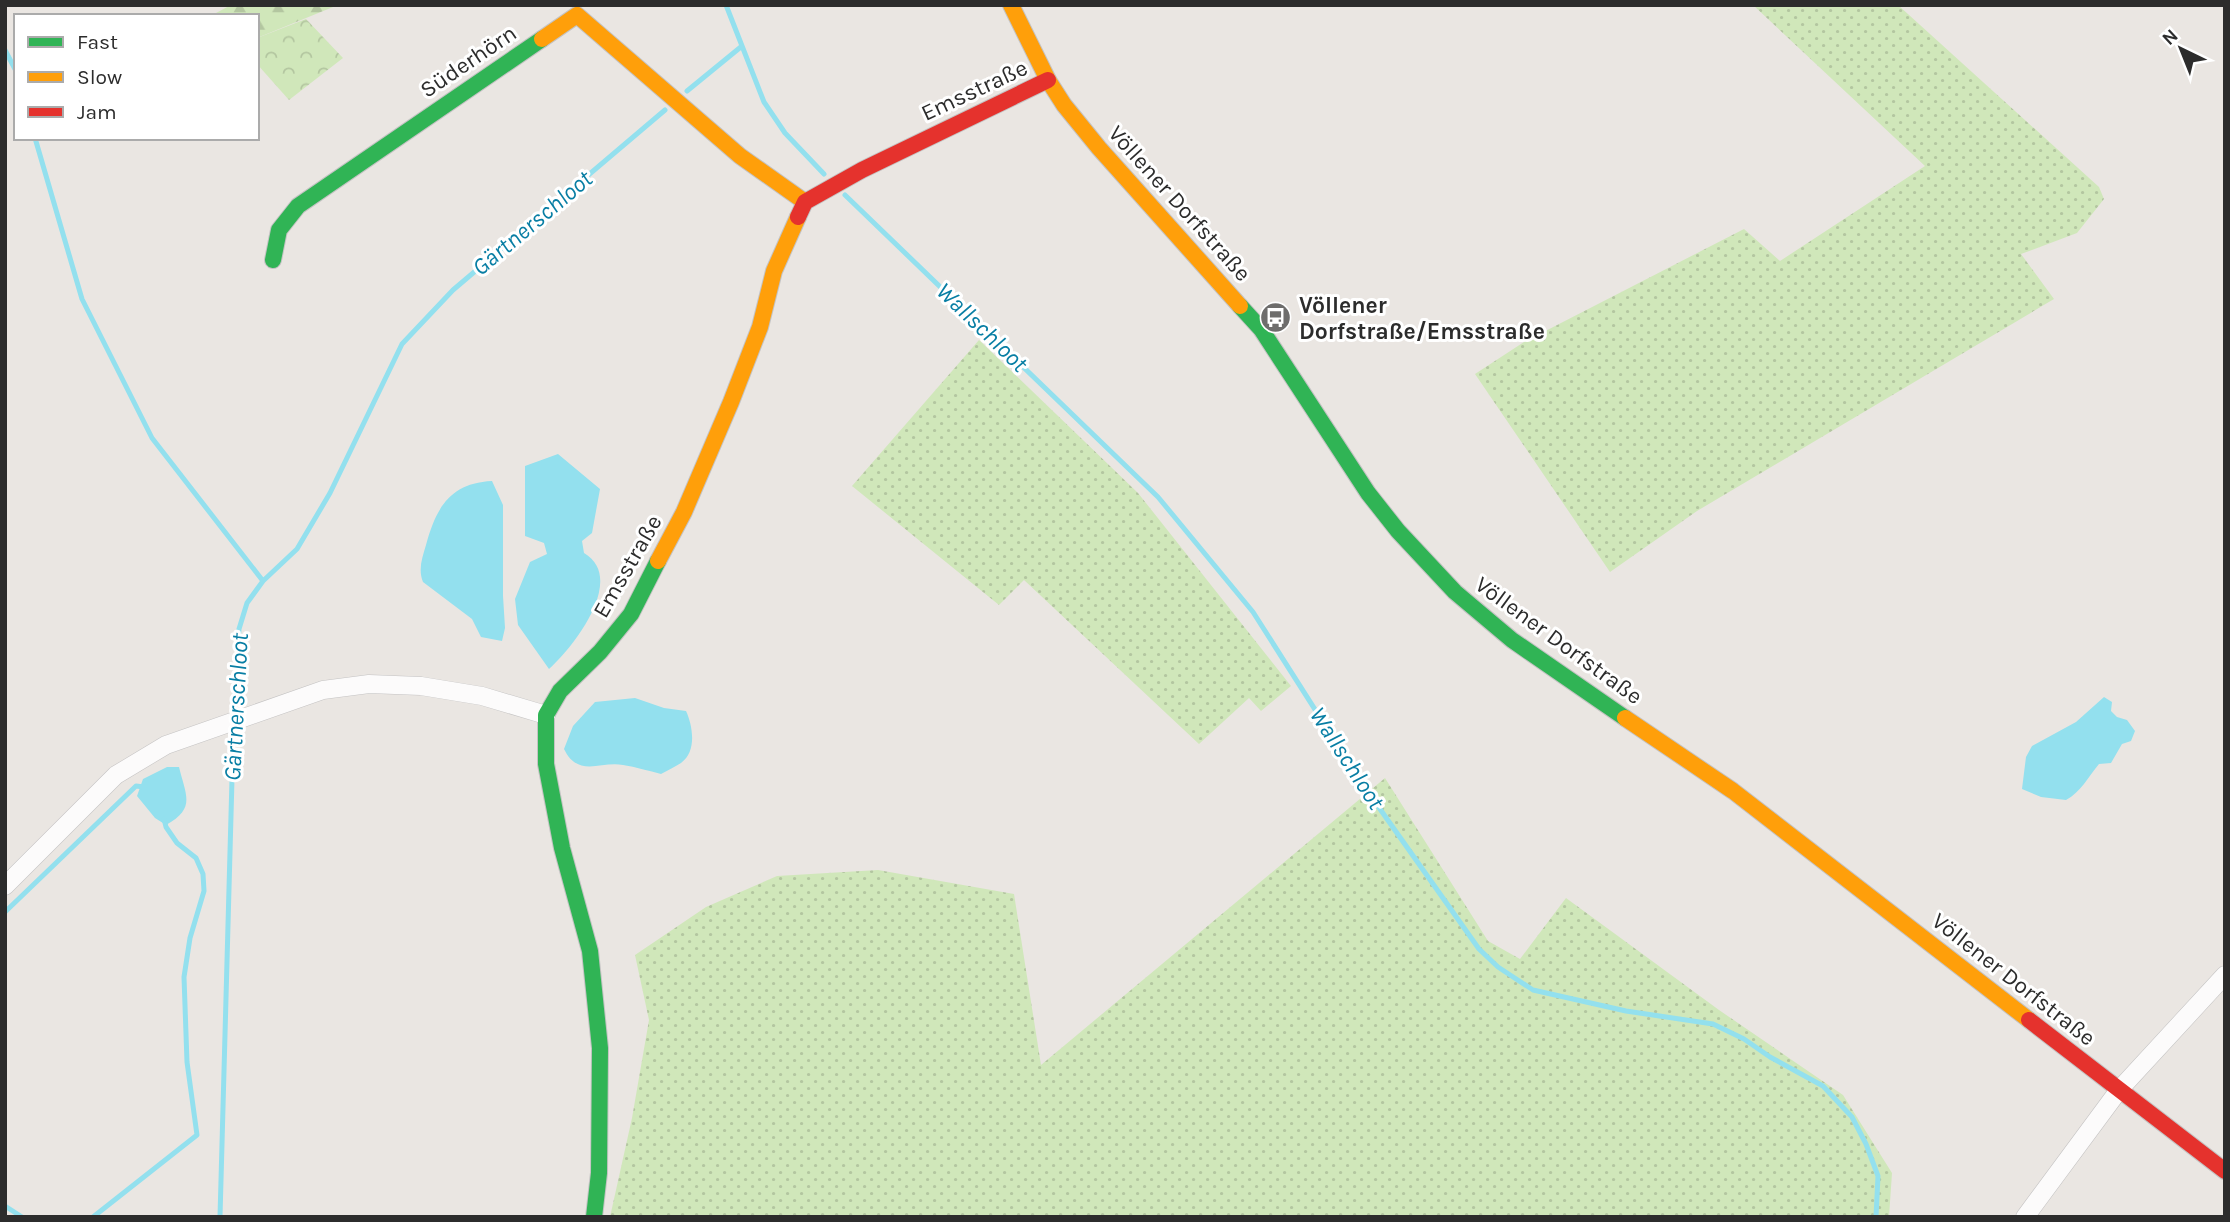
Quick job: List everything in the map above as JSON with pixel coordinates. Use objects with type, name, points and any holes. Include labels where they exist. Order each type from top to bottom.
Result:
[{"type":"street","name":"Völlener Dorfstraße","points":[[1011,5],[1048,80],[1064,105],[1099,148],[1261,329],[1368,493],[1398,531],[1455,592],[1512,640],[1733,791],[2225,1171]]},
{"type":"street","name":"Süderhörn","points":[[273,260],[281,221],[298,206],[575,10],[740,156],[805,202]]},
{"type":"street","name":"Emsstraße","points":[[546,715],[560,691],[600,653],[631,614],[684,512],[760,327],[774,271],[805,202],[862,170],[1048,80]]},
{"type":"street","points":[[5,886],[116,775],[166,745],[323,690],[369,684],[422,686],[482,696],[546,715],[546,764],[562,848],[590,951],[600,1048],[599,1173],[594,1217]]},
{"type":"street","points":[[2025,1217],[2119,1090],[2225,975]]},
{"type":"green space","points":[[231,5],[338,5],[259,37],[259,14],[216,13]]},
{"type":"green space","points":[[1753,5],[1898,5],[2099,187],[2104,199],[2077,233],[2021,254],[2054,299],[1697,511],[1610,572],[1475,374],[1524,342],[1744,229],[1780,261],[1925,166]]},
{"type":"green space","points":[[306,19],[343,58],[289,100],[259,66],[259,37]]},
{"type":"green space","points":[[979,340],[1138,493],[1291,686],[1261,711],[1249,698],[1199,744],[1024,580],[999,605],[852,486]]},
{"type":"green space","points":[[1385,778],[1488,941],[1520,959],[1566,898],[1719,1010],[1843,1095],[1892,1173],[1889,1217],[610,1217],[632,1118],[649,1020],[635,955],[706,907],[777,876],[878,870],[1014,894],[1041,1065]]},
{"type":"water","points":[[558,454],[600,489],[592,533],[582,541],[584,553],[596,564],[600,579],[592,612],[571,645],[549,669],[518,625],[515,599],[530,562],[547,554],[544,543],[525,536],[525,466]]},
{"type":"water","points":[[492,481],[503,505],[505,628],[502,641],[481,637],[472,619],[423,582],[421,573],[430,532],[440,509],[455,492]]},
{"type":"water","points":[[2104,697],[2112,702],[2111,711],[2117,717],[2127,720],[2135,731],[2131,741],[2122,744],[2111,763],[2099,764],[2080,789],[2066,800],[2041,797],[2022,789],[2026,757],[2032,746],[2076,722]]},
{"type":"water","points":[[635,698],[664,708],[686,711],[692,738],[690,752],[681,763],[661,774],[614,764],[583,766],[570,758],[564,749],[573,726],[595,702]]},
{"type":"water","points":[[167,767],[179,767],[186,800],[182,813],[166,825],[155,818],[137,796],[143,779]]},
{"type":"waterway","name":"Wallschloot","points":[[726,5],[764,102],[785,133],[824,174]]},
{"type":"waterway","name":"Gärtnerschloot","points":[[687,91],[742,46]]},
{"type":"waterway","points":[[5,50],[14,67]]},
{"type":"waterway","name":"Gärtnerschloot","points":[[220,1217],[234,706],[239,629],[247,603],[263,581],[297,549],[330,493],[402,344],[453,290],[665,110]]},
{"type":"waterway","points":[[36,140],[82,299],[152,438],[263,581]]},
{"type":"waterway","name":"Wallschloot","points":[[845,195],[1158,497],[1253,612],[1363,785],[1479,949],[1498,967],[1533,990],[1626,1011],[1713,1024],[1744,1039],[1770,1057],[1823,1086],[1852,1117],[1866,1144],[1878,1176],[1876,1217]]},
{"type":"waterway","points":[[5,912],[136,786],[144,787]]},
{"type":"waterway","points":[[93,1217],[197,1135],[187,1062],[184,977],[190,938],[204,891],[203,874],[196,858],[177,843],[164,819]]},
{"type":"waterway","points":[[5,1206],[22,1217]]},
{"type":"traffic: fast","points":[[273,260],[279,230],[298,206],[542,39]]},
{"type":"traffic: fast","points":[[1240,306],[1261,329],[1368,493],[1398,531],[1455,592],[1512,640],[1625,718]]},
{"type":"traffic: fast","points":[[594,1217],[599,1173],[600,1048],[590,951],[562,848],[546,764],[546,715],[560,691],[600,652],[631,614],[658,561]]},
{"type":"traffic: slow","points":[[1011,5],[1048,80],[1064,105],[1240,306]]},
{"type":"traffic: slow","points":[[542,39],[577,15],[740,156],[805,202]]},
{"type":"traffic: slow","points":[[658,561],[684,512],[731,402],[760,327],[774,271],[798,217]]},
{"type":"traffic: slow","points":[[1625,718],[1733,791],[2029,1020]]},
{"type":"traffic: jam","points":[[798,217],[805,202],[862,170],[1048,80]]},
{"type":"traffic: jam","points":[[2029,1020],[2225,1171]]},
{"type":"place","name":"Völlener Dorfstraße/Emsstraße","points":[[1276,318]]}]
